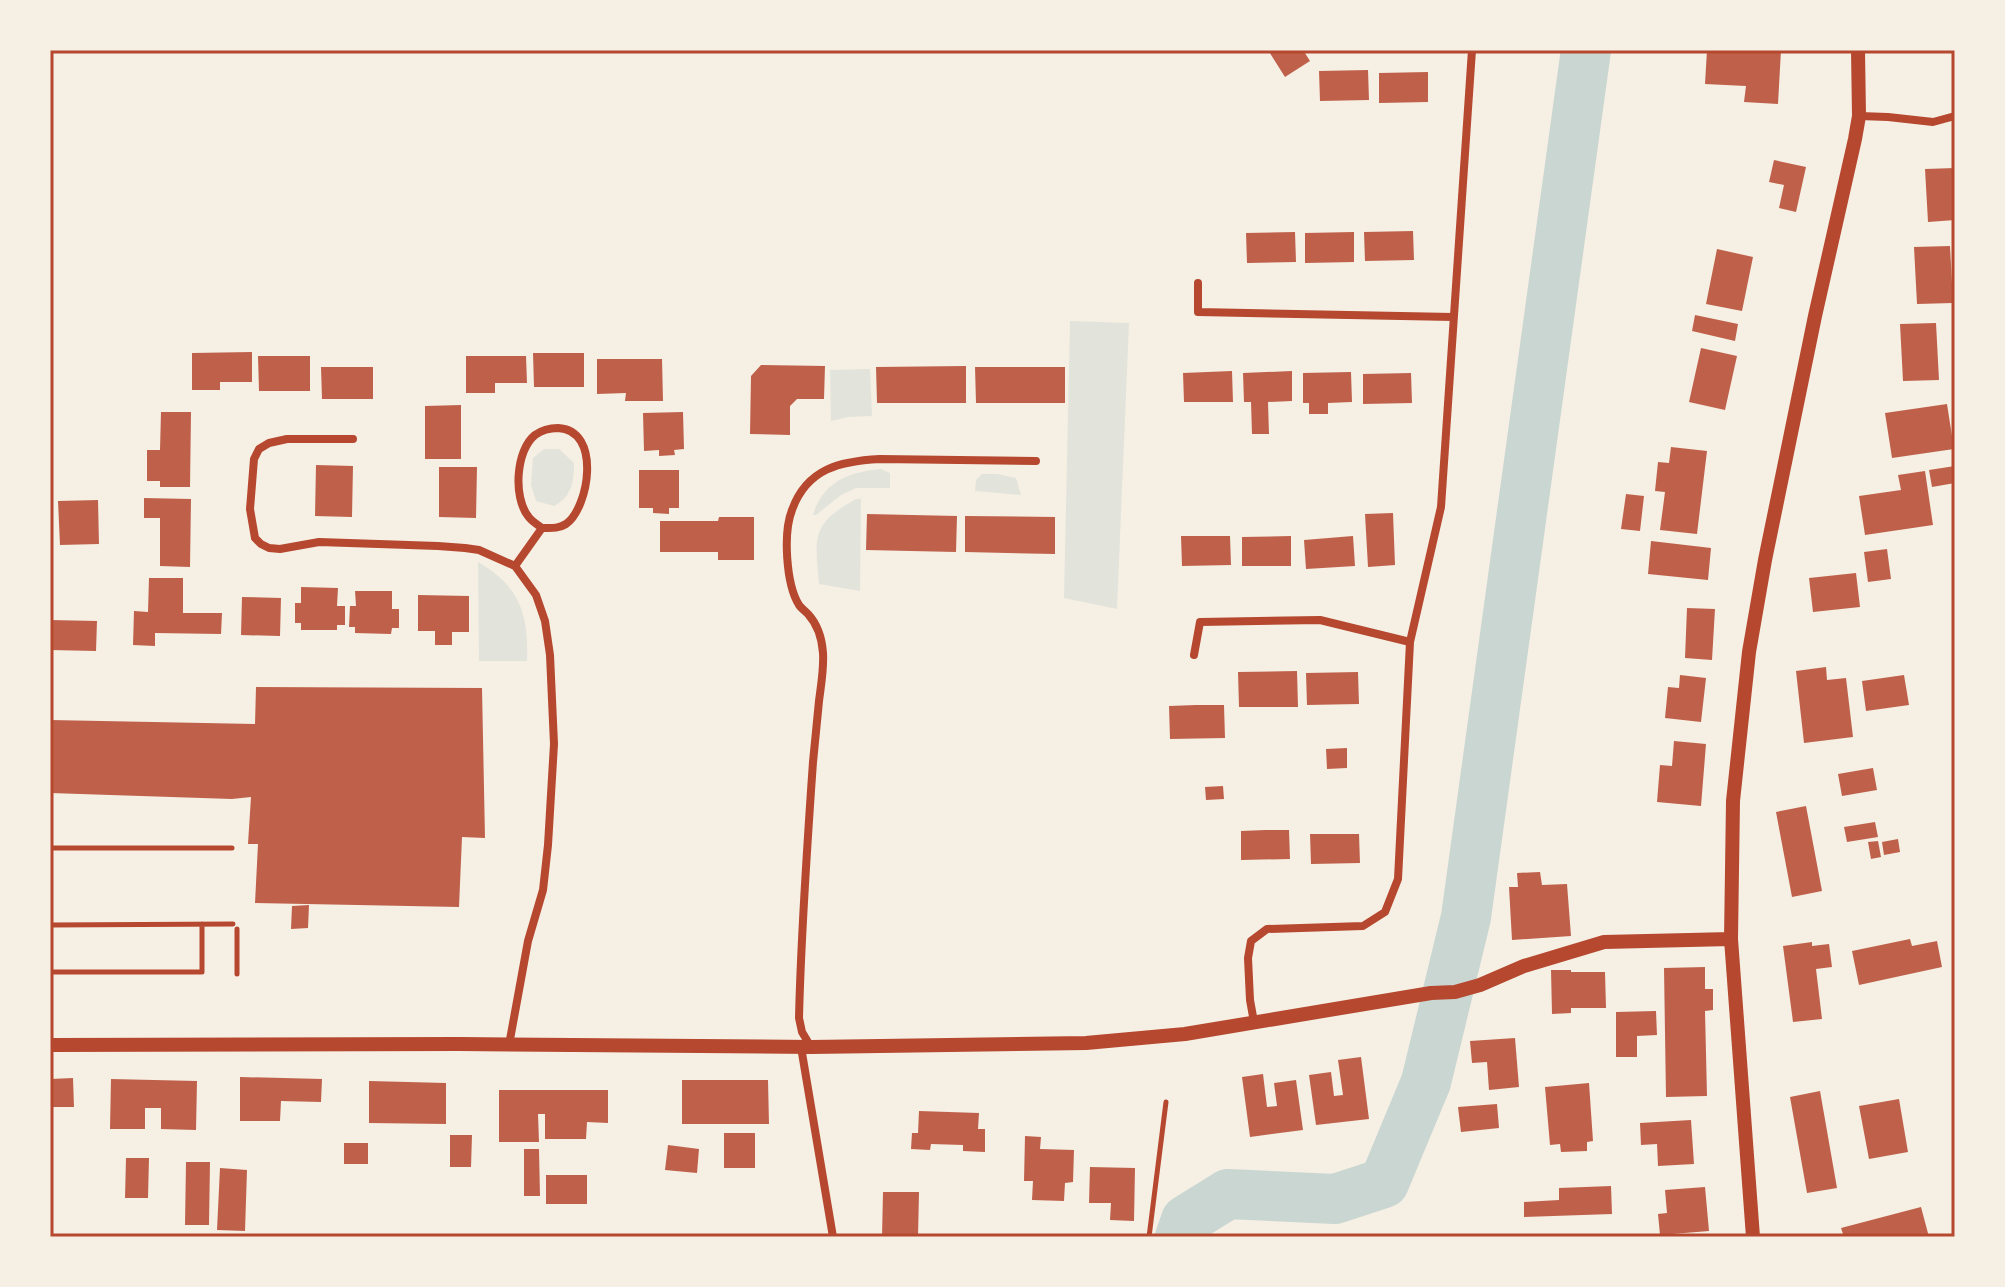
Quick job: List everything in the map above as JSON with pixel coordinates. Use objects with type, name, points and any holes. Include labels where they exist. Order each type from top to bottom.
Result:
[{"type":"street","points":[[1254,1022],[1248,958],[1251,941],[1267,929],[1363,926],[1385,912],[1398,879],[1410,642],[1441,507],[1472,50]]},
{"type":"street","points":[[1753,1237],[1731,939],[1733,801],[1749,652],[1786,450],[1851,164],[1859,116],[1858,50]]},
{"type":"street","points":[[1859,116],[1933,122],[1955,116]]},
{"type":"street","points":[[1198,283],[1198,312],[1453,317]]},
{"type":"street","points":[[548,428],[568,429],[579,437],[585,448],[588,467],[585,485],[573,517],[556,529],[542,528],[528,517],[523,507],[518,480],[524,450],[533,436],[548,428]]},
{"type":"street","points":[[353,439],[287,439],[259,449],[254,459],[250,509],[255,538],[261,544],[280,549],[319,542],[465,548],[492,555],[515,566],[536,595],[545,621],[550,655],[554,744],[548,845],[543,890],[528,941],[509,1046]]},
{"type":"street","points":[[833,1237],[806,1047],[799,1018],[801,919],[815,735],[824,667],[817,627],[800,606],[791,583],[788,527],[792,510],[802,490],[817,474],[857,460],[1036,461]]},
{"type":"street","points":[[515,566],[542,528]]},
{"type":"street","points":[[1194,655],[1200,622],[1320,620],[1410,642]]},
{"type":"street","points":[[50,1045],[806,1047],[1086,1043],[1170,1036],[1431,993],[1455,992],[1524,966],[1604,942],[1731,939]]},
{"type":"path","points":[[50,848],[232,848]]},
{"type":"path","points":[[50,972],[202,972],[202,924]]},
{"type":"path","points":[[50,925],[235,926],[237,974]]},
{"type":"path","points":[[1149,1235],[1166,1102]]},
{"type":"shaded area","points":[[1070,321],[1129,323],[1117,609],[1064,598]]},
{"type":"shaded area","points":[[870,369],[872,416],[831,421],[830,370]]},
{"type":"shaded area","points":[[544,449],[559,449],[574,463],[571,488],[565,498],[554,506],[536,501],[531,485],[533,458]]},
{"type":"shaded area","points":[[881,469],[890,473],[890,488],[856,488],[813,515],[823,494],[839,480]]},
{"type":"shaded area","points":[[982,474],[1016,478],[1021,495],[975,491],[976,480]]},
{"type":"shaded area","points":[[856,499],[861,499],[860,591],[819,584],[819,533],[831,516]]},
{"type":"shaded area","points":[[478,562],[504,581],[519,603],[526,630],[527,661],[479,661]]},
{"type":"building","points":[[1268,50],[1303,50],[1310,61],[1285,77]]},
{"type":"building","points":[[1707,50],[1781,50],[1778,104],[1744,102],[1746,86],[1705,84]]},
{"type":"building","points":[[1368,70],[1369,100],[1320,101],[1319,71]]},
{"type":"building","points":[[1428,72],[1428,102],[1379,103],[1379,73]]},
{"type":"building","points":[[1774,160],[1806,167],[1796,212],[1779,208],[1784,185],[1769,182]]},
{"type":"building","points":[[1955,168],[1955,220],[1928,222],[1925,169]]},
{"type":"building","points":[[1413,231],[1414,260],[1365,261],[1364,232]]},
{"type":"building","points":[[1295,232],[1296,262],[1247,263],[1246,233]]},
{"type":"building","points":[[1354,232],[1354,262],[1305,263],[1305,233]]},
{"type":"building","points":[[1950,246],[1953,303],[1917,304],[1914,247]]},
{"type":"building","points":[[1717,249],[1753,257],[1742,311],[1706,304]]},
{"type":"building","points":[[1695,315],[1738,324],[1735,341],[1692,331]]},
{"type":"building","points":[[1936,323],[1939,380],[1903,381],[1900,324]]},
{"type":"building","points":[[1701,348],[1737,356],[1725,410],[1689,402]]},
{"type":"building","points":[[252,352],[252,382],[220,382],[220,390],[192,390],[192,353]]},
{"type":"building","points":[[533,353],[584,353],[584,387],[534,387]]},
{"type":"building","points":[[258,356],[310,356],[310,391],[259,391]]},
{"type":"building","points":[[466,356],[526,356],[527,383],[495,383],[495,393],[466,393]]},
{"type":"building","points":[[597,359],[662,359],[663,401],[625,401],[626,393],[597,394]]},
{"type":"building","points":[[761,365],[825,366],[824,399],[797,399],[790,406],[790,435],[750,434],[751,376]]},
{"type":"building","points":[[966,366],[966,403],[877,403],[876,367]]},
{"type":"building","points":[[321,367],[373,367],[373,399],[322,399]]},
{"type":"building","points":[[975,367],[1065,367],[1065,403],[976,403]]},
{"type":"building","points":[[1232,371],[1233,402],[1184,402],[1183,373]]},
{"type":"building","points":[[1292,371],[1292,401],[1268,402],[1269,434],[1252,434],[1251,402],[1244,402],[1243,373]]},
{"type":"building","points":[[1351,372],[1352,402],[1328,403],[1328,414],[1309,414],[1309,403],[1303,403],[1303,373]]},
{"type":"building","points":[[1411,373],[1412,403],[1363,404],[1363,374]]},
{"type":"building","points":[[1947,404],[1954,449],[1892,458],[1885,413]]},
{"type":"building","points":[[461,405],[461,459],[425,459],[425,406]]},
{"type":"building","points":[[161,412],[191,412],[190,487],[160,487],[160,481],[147,481],[147,450],[160,450]]},
{"type":"building","points":[[683,412],[684,449],[674,450],[675,455],[659,456],[659,450],[644,451],[643,413]]},
{"type":"building","points":[[1671,447],[1707,451],[1697,534],[1660,530],[1665,492],[1655,491],[1658,462],[1669,463]]},
{"type":"building","points":[[316,465],[353,466],[352,517],[315,516]]},
{"type":"building","points":[[1955,466],[1955,483],[1932,487],[1929,470]]},
{"type":"building","points":[[439,467],[477,467],[476,518],[439,517]]},
{"type":"building","points":[[639,470],[679,470],[679,508],[669,508],[669,514],[653,513],[653,508],[639,508]]},
{"type":"building","points":[[1925,471],[1933,525],[1865,535],[1859,496],[1901,490],[1898,475]]},
{"type":"building","points":[[1626,494],[1644,496],[1640,531],[1621,529]]},
{"type":"building","points":[[144,498],[191,499],[190,567],[160,566],[160,518],[144,518]]},
{"type":"building","points":[[98,500],[99,544],[60,545],[58,501]]},
{"type":"building","points":[[1393,513],[1395,565],[1368,567],[1365,514]]},
{"type":"building","points":[[867,514],[957,516],[956,552],[866,550]]},
{"type":"building","points":[[965,516],[1055,517],[1055,554],[965,552]]},
{"type":"building","points":[[719,517],[754,517],[754,560],[718,560],[718,552],[660,552],[660,521],[718,521]]},
{"type":"building","points":[[1181,536],[1230,536],[1231,565],[1182,566]]},
{"type":"building","points":[[1291,536],[1291,566],[1242,566],[1242,537]]},
{"type":"building","points":[[1353,536],[1355,566],[1306,569],[1304,540]]},
{"type":"building","points":[[1651,541],[1711,548],[1708,580],[1648,574]]},
{"type":"building","points":[[1887,549],[1891,579],[1868,582],[1864,552]]},
{"type":"building","points":[[1856,573],[1860,607],[1813,612],[1809,578]]},
{"type":"building","points":[[149,578],[183,578],[183,613],[222,613],[221,634],[155,633],[155,646],[133,645],[134,611],[148,612]]},
{"type":"building","points":[[301,587],[338,588],[337,606],[345,606],[345,625],[337,625],[337,630],[301,630],[301,623],[295,623],[295,603],[301,603]]},
{"type":"building","points":[[355,591],[392,591],[392,609],[399,609],[399,628],[392,628],[391,634],[355,633],[355,627],[349,627],[350,606],[356,606]]},
{"type":"building","points":[[418,595],[469,596],[469,632],[452,632],[452,645],[435,645],[435,631],[418,631]]},
{"type":"building","points":[[242,597],[281,598],[280,636],[241,635]]},
{"type":"building","points":[[1687,608],[1715,609],[1712,660],[1685,658]]},
{"type":"building","points":[[50,620],[97,621],[96,651],[50,650]]},
{"type":"building","points":[[1826,667],[1827,680],[1846,678],[1853,737],[1804,743],[1796,671]]},
{"type":"building","points":[[1297,671],[1298,707],[1239,707],[1238,672]]},
{"type":"building","points":[[1358,672],[1359,704],[1307,705],[1306,673]]},
{"type":"building","points":[[1680,675],[1706,678],[1701,722],[1665,718],[1668,687],[1679,688]]},
{"type":"building","points":[[1904,675],[1909,705],[1866,711],[1862,681]]},
{"type":"building","points":[[256,687],[482,688],[485,838],[462,837],[459,907],[255,903],[258,844],[248,844],[251,797],[50,793],[50,720],[255,724]]},
{"type":"building","points":[[1224,705],[1225,738],[1170,739],[1169,706]]},
{"type":"building","points":[[1674,741],[1706,744],[1701,806],[1657,802],[1660,765],[1672,766]]},
{"type":"building","points":[[1347,748],[1347,768],[1327,769],[1326,749]]},
{"type":"building","points":[[1873,768],[1877,790],[1842,796],[1838,774]]},
{"type":"building","points":[[1223,786],[1224,799],[1206,800],[1205,787]]},
{"type":"building","points":[[1806,806],[1822,891],[1792,897],[1776,812]]},
{"type":"building","points":[[1875,822],[1878,837],[1847,842],[1844,827]]},
{"type":"building","points":[[1289,830],[1290,859],[1241,860],[1241,831]]},
{"type":"building","points":[[1310,834],[1359,834],[1360,863],[1311,864]]},
{"type":"building","points":[[1898,839],[1900,852],[1884,855],[1882,842]]},
{"type":"building","points":[[1878,841],[1881,857],[1871,859],[1868,842]]},
{"type":"building","points":[[1540,872],[1542,885],[1567,884],[1571,936],[1512,940],[1509,887],[1518,887],[1517,873]]},
{"type":"building","points":[[309,905],[308,928],[291,929],[292,906]]},
{"type":"building","points":[[1910,939],[1912,946],[1937,941],[1942,967],[1859,985],[1852,951]]},
{"type":"building","points":[[1812,942],[1812,946],[1829,944],[1832,967],[1816,969],[1822,1019],[1793,1022],[1783,946]]},
{"type":"building","points":[[1705,967],[1705,989],[1713,989],[1713,1010],[1705,1011],[1707,1096],[1666,1097],[1664,968]]},
{"type":"building","points":[[1551,970],[1605,972],[1606,1008],[1571,1008],[1571,1013],[1552,1014]]},
{"type":"building","points":[[1656,1011],[1657,1035],[1637,1036],[1637,1057],[1616,1057],[1616,1012]]},
{"type":"building","points":[[1515,1038],[1519,1087],[1489,1090],[1487,1062],[1472,1063],[1470,1041]]},
{"type":"building","points":[[1361,1057],[1369,1119],[1316,1125],[1309,1075],[1331,1072],[1334,1096],[1343,1095],[1338,1060]]},
{"type":"building","points":[[1263,1074],[1267,1107],[1277,1106],[1274,1083],[1296,1080],[1303,1130],[1250,1137],[1242,1077]]},
{"type":"building","points":[[240,1077],[322,1079],[321,1102],[281,1101],[280,1121],[240,1121]]},
{"type":"building","points":[[73,1078],[74,1107],[50,1107],[50,1079]]},
{"type":"building","points":[[111,1079],[197,1081],[196,1130],[161,1129],[161,1108],[145,1108],[145,1129],[110,1129]]},
{"type":"building","points":[[682,1080],[768,1080],[769,1124],[682,1124]]},
{"type":"building","points":[[369,1081],[446,1083],[446,1124],[369,1123]]},
{"type":"building","points":[[1589,1083],[1593,1141],[1587,1142],[1587,1151],[1561,1152],[1560,1144],[1550,1145],[1545,1087]]},
{"type":"building","points":[[499,1090],[608,1090],[608,1123],[587,1122],[586,1139],[545,1139],[545,1114],[538,1114],[539,1142],[499,1142]]},
{"type":"building","points":[[1820,1091],[1837,1188],[1807,1193],[1790,1097]]},
{"type":"building","points":[[1899,1099],[1908,1152],[1869,1159],[1859,1106]]},
{"type":"building","points":[[1497,1104],[1499,1128],[1461,1132],[1458,1107]]},
{"type":"building","points":[[919,1111],[979,1113],[978,1129],[985,1129],[985,1152],[963,1151],[963,1145],[931,1144],[930,1150],[911,1149],[912,1133],[918,1133]]},
{"type":"building","points":[[1691,1120],[1694,1164],[1658,1166],[1657,1144],[1641,1145],[1640,1123]]},
{"type":"building","points":[[724,1133],[755,1133],[755,1168],[724,1168]]},
{"type":"building","points":[[450,1135],[472,1135],[471,1167],[450,1167]]},
{"type":"building","points":[[1025,1136],[1041,1137],[1040,1149],[1074,1150],[1073,1182],[1065,1183],[1064,1201],[1032,1200],[1033,1181],[1024,1181]]},
{"type":"building","points":[[344,1143],[368,1143],[368,1164],[344,1164]]},
{"type":"building","points":[[668,1145],[699,1149],[697,1173],[665,1170]]},
{"type":"building","points":[[524,1149],[539,1149],[540,1196],[524,1196]]},
{"type":"building","points":[[126,1158],[149,1158],[148,1198],[125,1198]]},
{"type":"building","points":[[186,1162],[210,1162],[209,1225],[185,1225]]},
{"type":"building","points":[[1090,1167],[1135,1168],[1134,1221],[1110,1220],[1111,1203],[1089,1203]]},
{"type":"building","points":[[220,1168],[247,1170],[245,1231],[217,1230]]},
{"type":"building","points":[[546,1175],[587,1175],[587,1204],[546,1204]]},
{"type":"building","points":[[1611,1186],[1612,1214],[1524,1217],[1524,1202],[1559,1200],[1559,1188]]},
{"type":"building","points":[[1705,1187],[1709,1231],[1660,1235],[1658,1214],[1667,1213],[1665,1190]]},
{"type":"building","points":[[883,1192],[919,1192],[918,1237],[882,1237]]},
{"type":"building","points":[[1921,1207],[1929,1237],[1844,1237],[1841,1228]]},
{"type":"waterway","points":[[1180,1237],[1186,1220],[1228,1194],[1335,1199],[1384,1183],[1426,1082],[1466,917],[1586,50]]}]
